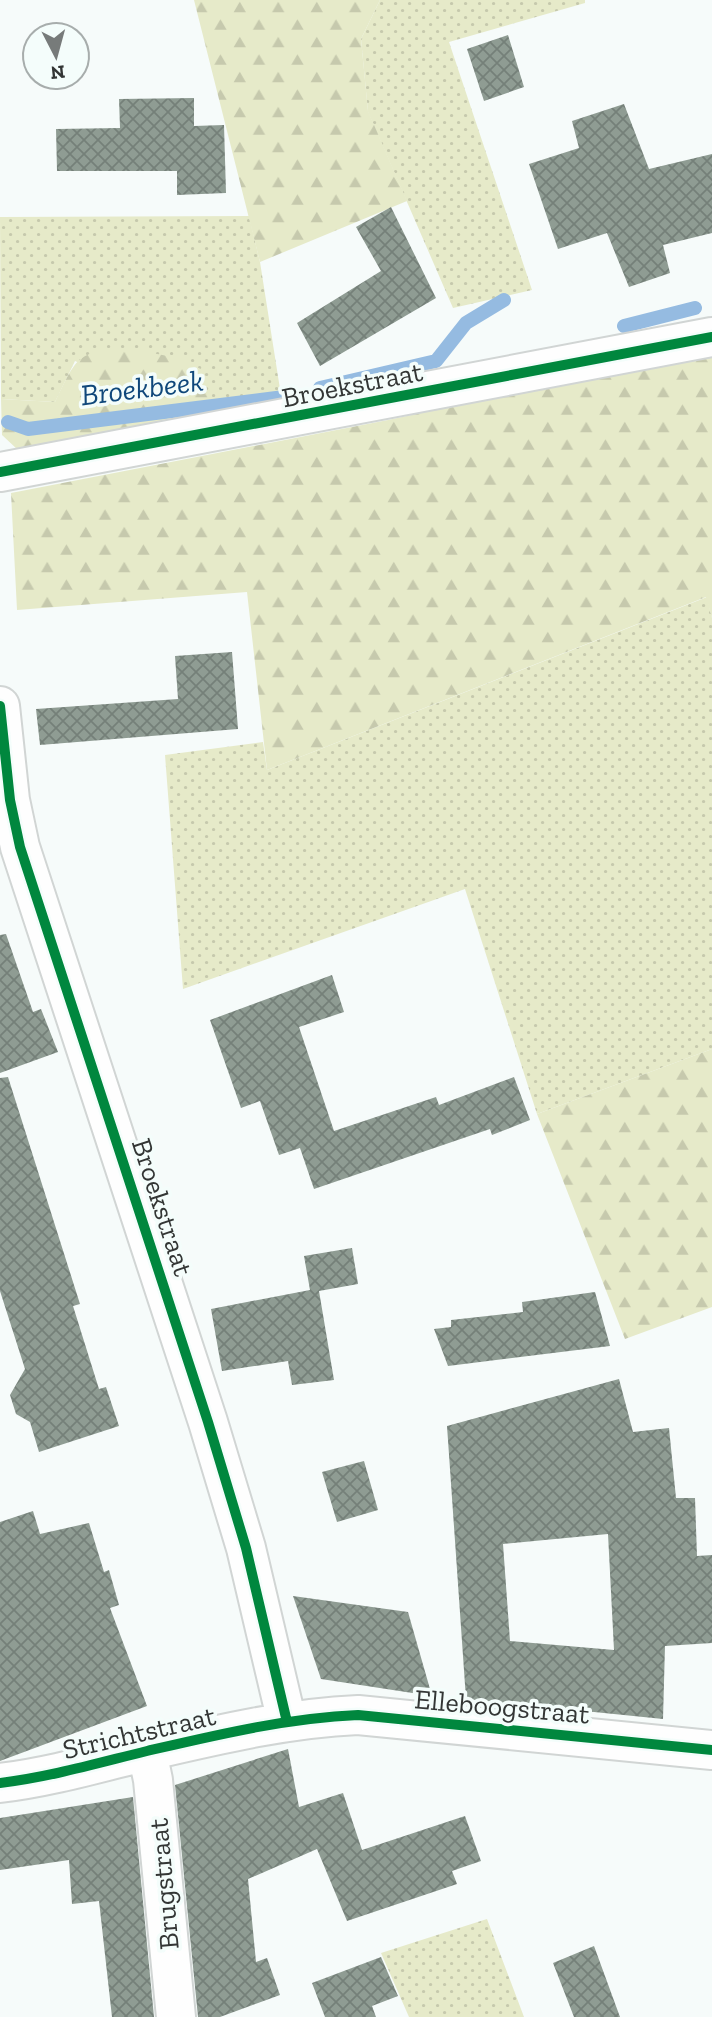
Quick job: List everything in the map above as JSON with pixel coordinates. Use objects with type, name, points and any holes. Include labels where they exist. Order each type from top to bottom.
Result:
[{"type":"street","name":"Broekstraat","points":[[0,472],[712,337]]},
{"type":"street","name":"Broekstraat","points":[[0,706],[10,800],[20,847],[208,1422],[246,1548],[287,1722]]},
{"type":"street","name":"Elleboogstraat","points":[[287,1722],[358,1716],[712,1750]]},
{"type":"street","name":"Strichtstraat","points":[[0,1783],[34,1779],[147,1751],[287,1722]]},
{"type":"street","name":"Brugstraat","points":[[147,1751],[153,1780],[176,2017]]},
{"type":"green space","points":[[194,0],[380,0],[361,39],[368,111],[407,201],[260,262]]},
{"type":"green space","points":[[380,0],[585,0],[585,3],[449,42],[532,290],[453,308],[368,112],[361,39]]},
{"type":"green space","points":[[249,216],[260,262],[283,408],[211,422],[75,361],[55,402],[1,399],[0,217]]},
{"type":"green space","points":[[126,348],[183,359],[204,371],[211,422],[18,450],[2,435],[1,399],[55,402],[68,376],[80,360],[96,352]]},
{"type":"green space","points":[[712,351],[712,618],[706,597],[267,770],[247,592],[17,610],[11,493],[388,420]]},
{"type":"green space","points":[[707,597],[712,618],[712,1049],[537,1114],[465,889],[183,989],[165,755],[263,742],[267,770]]},
{"type":"green space","points":[[712,1049],[712,1307],[625,1339],[537,1114]]},
{"type":"green space","points":[[487,1919],[524,2017],[409,2017],[381,1953]]},
{"type":"building","points":[[508,35],[524,87],[484,101],[467,49]]},
{"type":"building","points":[[194,98],[194,126],[224,125],[226,193],[177,195],[177,171],[57,171],[56,129],[120,128],[119,99]]},
{"type":"building","points":[[624,104],[649,169],[712,154],[712,233],[663,245],[670,273],[629,287],[607,233],[558,249],[529,164],[579,148],[572,121]]},
{"type":"building","points":[[391,207],[436,298],[320,366],[297,323],[381,271],[356,227]]},
{"type":"building","points":[[232,652],[238,729],[40,745],[36,709],[178,699],[175,656]]},
{"type":"building","points":[[6,934],[33,1012],[41,1009],[58,1052],[0,1073],[0,935]]},
{"type":"building","points":[[332,975],[344,1012],[299,1027],[334,1131],[436,1097],[439,1105],[514,1077],[530,1120],[492,1135],[490,1129],[314,1189],[300,1148],[279,1155],[260,1101],[241,1108],[210,1020]]},
{"type":"building","points":[[8,1077],[80,1304],[73,1306],[99,1389],[106,1387],[119,1426],[39,1452],[30,1422],[16,1414],[10,1395],[25,1369],[0,1291],[0,1078]]},
{"type":"building","points":[[352,1248],[358,1284],[319,1291],[334,1380],[292,1385],[288,1361],[222,1371],[211,1309],[310,1290],[304,1256]]},
{"type":"building","points":[[595,1292],[610,1346],[448,1366],[434,1329],[451,1327],[451,1320],[523,1312],[522,1302]]},
{"type":"building","points":[[619,1379],[633,1432],[669,1428],[676,1498],[695,1498],[697,1556],[712,1555],[712,1643],[665,1646],[663,1719],[466,1699],[447,1426]],"holes":[[[608,1534],[614,1650],[510,1641],[503,1544]]]},
{"type":"building","points":[[364,1461],[378,1510],[337,1522],[322,1472]]},
{"type":"building","points":[[33,1511],[40,1534],[89,1523],[104,1572],[109,1570],[119,1605],[110,1608],[147,1706],[0,1761],[0,1522]]},
{"type":"building","points":[[293,1596],[408,1612],[432,1696],[321,1679]]},
{"type":"building","points":[[288,1749],[299,1807],[343,1793],[362,1850],[465,1816],[481,1861],[452,1871],[457,1884],[347,1921],[317,1849],[248,1879],[256,1962],[267,1958],[280,1995],[220,2017],[198,2017],[175,1785]]},
{"type":"building","points":[[133,1797],[154,2017],[112,2017],[99,1901],[72,1904],[69,1860],[0,1870],[0,1818]]},
{"type":"building","points":[[594,1946],[620,2017],[574,2017],[553,1963]]},
{"type":"building","points":[[381,1957],[398,1996],[372,2006],[376,2017],[325,2017],[312,1983]]},
{"type":"waterway","name":"Broekbeek","points":[[320,388],[436,361],[466,323],[504,300]]},
{"type":"waterway","name":"Broekbeek","points":[[624,326],[695,308]]},
{"type":"waterway","name":"Broekbeek","points":[[8,422],[28,429],[284,397]]},
{"type":"cycle path","points":[[0,472],[712,337]]},
{"type":"cycle path","points":[[0,706],[10,800],[20,847],[208,1422],[246,1548],[287,1722]]},
{"type":"cycle path","points":[[0,1783],[56,1773],[252,1728],[358,1715],[712,1750]]}]
